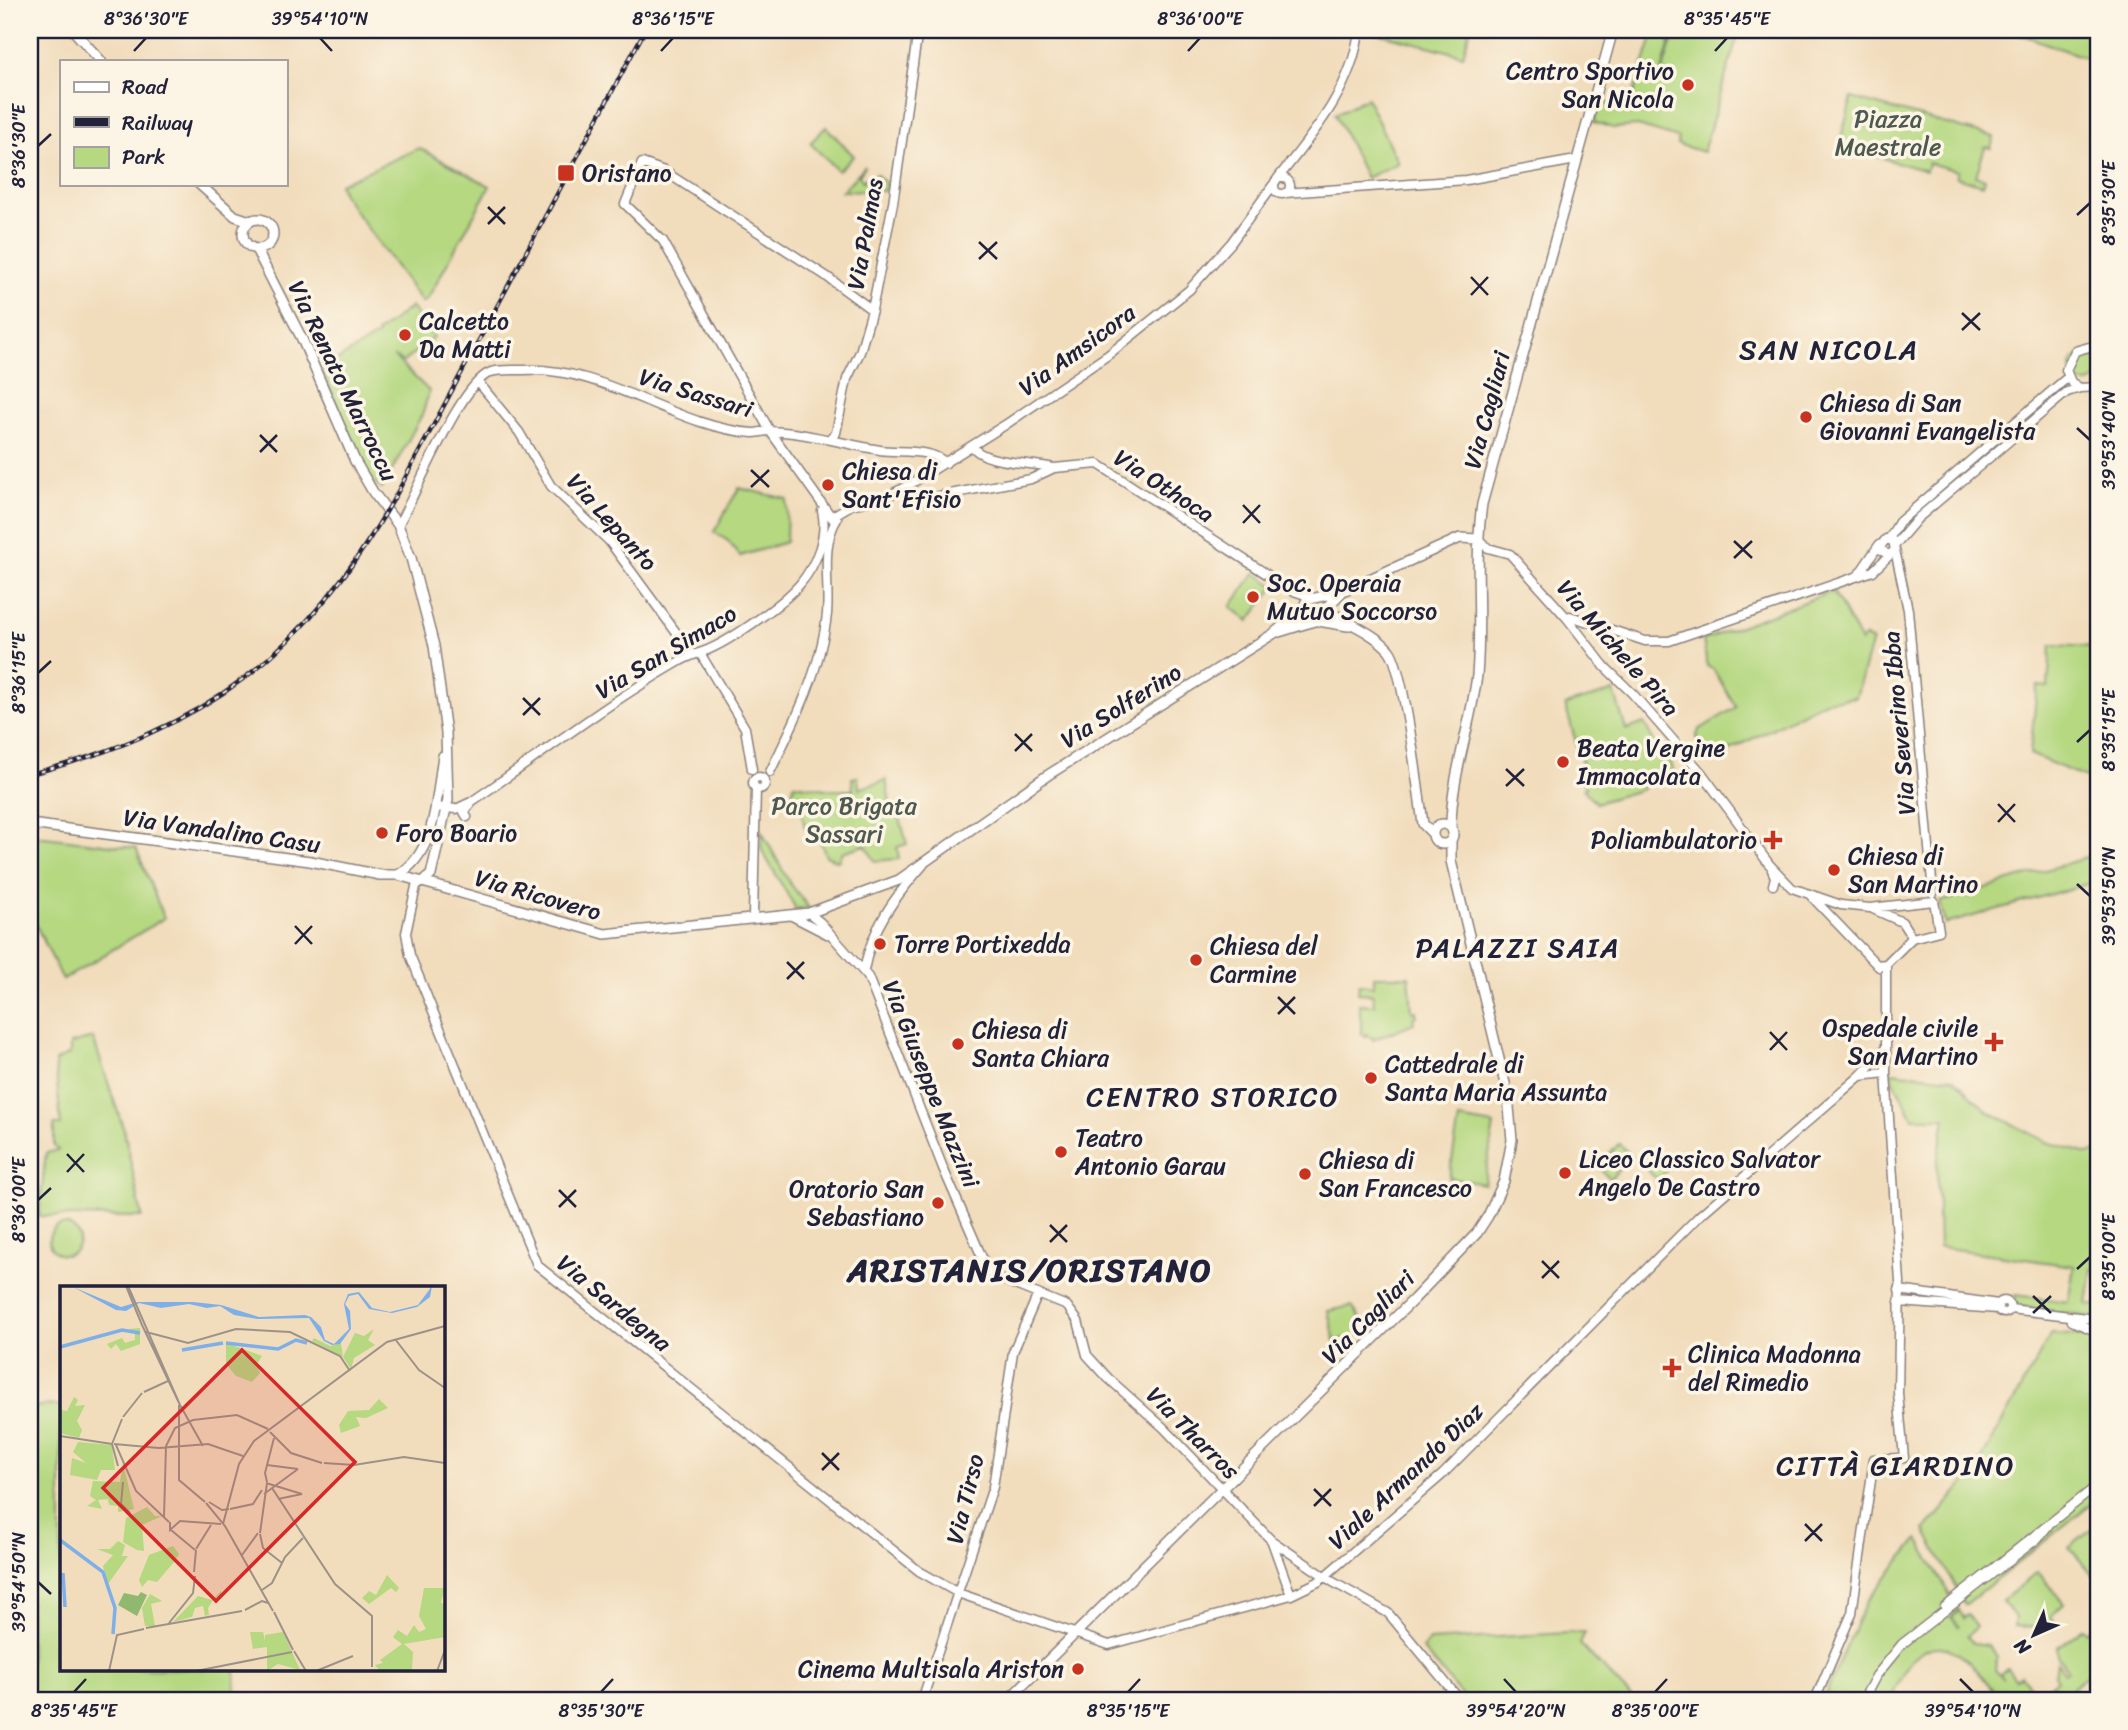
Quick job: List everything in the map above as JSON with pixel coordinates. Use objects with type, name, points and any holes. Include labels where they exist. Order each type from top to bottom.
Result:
[{"type":"main road","points":[[73,30],[100,60]]},
{"type":"main road","name":"Via Cagliari","points":[[1008,1700],[1477,1233],[1504,1181],[1512,1140],[1508,1096],[1451,859],[1451,809],[1472,710],[1477,671],[1478,539],[1482,504],[1613,30]]},
{"type":"main road","points":[[202,186],[247,225]]},
{"type":"main road","points":[[262,220],[270,225],[272,239],[261,248],[244,241],[247,225],[262,220]]},
{"type":"main road","name":"Via Renato Marroccu","points":[[261,248],[266,265],[355,461],[398,525],[411,558],[434,646],[446,733]]},
{"type":"main road","points":[[1303,608],[1314,621],[1343,591],[1460,538],[1478,539]]},
{"type":"main road","name":"Via Solferino","points":[[790,915],[809,913],[900,885],[954,840],[1048,775],[1273,634],[1316,599],[1343,591]]},
{"type":"main road","points":[[1316,599],[1326,609]]},
{"type":"main road","name":"Via Solferino","points":[[1326,609],[1378,639],[1391,653],[1409,724],[1422,815],[1437,828]]},
{"type":"main road","name":"Via Solferino","points":[[1273,634],[1314,621],[1356,627]]},
{"type":"main road","points":[[417,878],[417,859],[424,849],[434,812],[446,733]]},
{"type":"main road","points":[[417,878],[431,869],[446,815],[446,733]]},
{"type":"main road","name":"Via Cagliari","points":[[1451,809],[1437,828],[1440,843],[1451,859]]},
{"type":"main road","name":"Via Vandalino Casu","points":[[30,827],[40,826],[310,861],[380,875],[417,878]]},
{"type":"main road","points":[[1437,828],[1451,827]]},
{"type":"main road","points":[[1440,843],[1451,840]]},
{"type":"main road","points":[[417,859],[426,861],[431,869]]},
{"type":"main road","name":"Via Ricovero","points":[[417,878],[438,887],[605,934],[790,915]]},
{"type":"street","name":"Via Palmas","points":[[830,439],[836,433],[847,379],[860,352],[872,310],[892,203],[918,30]]},
{"type":"street","points":[[1359,30],[1357,48],[1345,83],[1297,153],[1282,186],[1302,193],[1466,180],[1576,160]]},
{"type":"street","points":[[753,917],[759,784],[770,772],[802,706],[821,640],[827,616],[825,542],[830,521],[770,431],[663,241],[625,204],[642,163],[664,170],[826,276],[872,310]]},
{"type":"street","name":"Via Amsicora","points":[[830,521],[845,508],[904,488],[1065,385],[1189,290],[1220,257],[1259,206],[1282,186]]},
{"type":"street","points":[[2080,388],[2068,377],[2067,363],[2076,351],[2097,349]]},
{"type":"street","name":"Via Sassari","points":[[479,383],[490,373],[539,369],[560,372],[587,378],[723,426],[753,433],[770,431],[830,439],[877,450],[930,454],[946,463]]},
{"type":"street","points":[[1879,545],[1881,552],[1892,547],[1899,522],[2068,377]]},
{"type":"street","points":[[398,525],[465,395],[479,383]]},
{"type":"street","name":"Via Lepanto","points":[[479,383],[519,432],[551,486],[610,541],[696,654],[745,728],[752,769],[759,784]]},
{"type":"street","points":[[1567,618],[1570,615],[1645,641],[1669,641],[1876,569],[1918,518],[2067,392],[2098,387]]},
{"type":"street","points":[[972,446],[979,455],[988,458],[1030,462],[1054,468]]},
{"type":"street","name":"Via Othoca","points":[[904,488],[912,501],[1031,479],[1054,468],[1098,464],[1292,590],[1316,599]]},
{"type":"street","name":"Via Michele Pira","points":[[1478,539],[1488,548],[1510,554],[1567,618],[1605,667],[1632,693],[1701,772],[1769,864],[1792,888],[1808,894]]},
{"type":"street","name":"Via San Simaco","points":[[446,815],[471,802],[696,654],[750,624],[790,594],[825,542]]},
{"type":"street","points":[[1879,545],[1892,547]]},
{"type":"street","points":[[1858,574],[1879,545]]},
{"type":"street","name":"Via Severino Ibba","points":[[1892,547],[1908,610],[1933,893]]},
{"type":"street","name":"Via Othoca","points":[[1292,590],[1303,608]]},
{"type":"street","points":[[467,817],[464,812],[471,802]]},
{"type":"street","points":[[434,812],[446,815]]},
{"type":"street","name":"Via Michele Pira","points":[[1769,864],[1775,877],[1773,885]]},
{"type":"street","name":"Via Sardegna","points":[[417,878],[406,933],[410,955],[537,1265],[919,1571],[958,1593],[1075,1634]]},
{"type":"street","points":[[864,970],[870,943],[900,885]]},
{"type":"street","points":[[1808,894],[1841,905],[1870,908],[1934,901],[1939,931],[1912,938],[1882,964]]},
{"type":"street","points":[[1808,894],[1834,918],[1855,945],[1882,964],[1885,977],[1886,1073],[1899,1286],[1898,1393],[1904,1458],[1874,1459],[1854,1602],[1846,1629],[1815,1700]]},
{"type":"street","points":[[1834,918],[1832,909],[1841,905]]},
{"type":"street","points":[[1870,908],[1902,922],[1912,938]]},
{"type":"street","name":"Via Giuseppe Mazzini","points":[[809,913],[864,970],[979,1253],[993,1276],[1038,1294]]},
{"type":"street","name":"Via Giuseppe Mazzini","points":[[790,915],[808,922],[833,938]]},
{"type":"street","name":"Viale Armando Diaz","points":[[1075,1634],[1109,1645],[1118,1644],[1291,1595],[1325,1577],[1442,1475],[1698,1217],[1860,1076],[1886,1048]]},
{"type":"street","points":[[1860,1076],[1886,1073]]},
{"type":"street","points":[[1899,1286],[1998,1307]]},
{"type":"street","name":"Via Tharros","points":[[1038,1294],[1067,1306],[1078,1321],[1087,1355],[1271,1540],[1325,1577],[1388,1613],[1460,1700]]},
{"type":"street","name":"Via Tirso","points":[[922,1700],[993,1487],[1013,1352],[1038,1294]]},
{"type":"street","points":[[1899,1302],[1998,1307],[2006,1301],[2010,1309],[2066,1318],[2097,1318],[2096,1334],[2066,1318]]},
{"type":"street","points":[[1863,1700],[1887,1661],[1930,1622],[2028,1546],[2098,1485]]},
{"type":"street","name":"Via Tharros","points":[[1271,1540],[1291,1595]]},
{"type":"street","points":[[1277,1558],[1279,1551],[1286,1550]]},
{"type":"green space","points":[[1365,30],[1470,30],[1463,55]]},
{"type":"green space","name":"Centro Sportivo San Nicola","points":[[1673,30],[1660,78],[1676,30],[1720,30],[1738,35],[1703,152],[1677,144],[1678,138],[1638,126],[1613,128],[1594,122],[1601,101],[1629,109],[1654,31]]},
{"type":"green space","points":[[2019,30],[2098,30],[2098,62],[2017,33]]},
{"type":"green space","points":[[1367,98],[1398,163],[1366,178],[1335,114]]},
{"type":"green space","name":"Piazza Maestrale","points":[[1852,98],[1994,137],[1991,148],[1985,147],[1976,176],[1985,179],[1983,185],[1956,177],[1958,171],[1928,163],[1926,171],[1839,145]]},
{"type":"green space","points":[[826,127],[854,156],[838,171],[810,143]]},
{"type":"green space","points":[[419,148],[490,186],[427,300],[422,302],[344,196],[339,184]]},
{"type":"green space","points":[[865,166],[859,176],[863,181],[876,174],[886,183],[884,191],[842,191]]},
{"type":"green space","points":[[411,307],[434,337],[403,362],[393,356],[429,391],[423,413],[382,489],[367,476],[322,370],[378,335],[377,333]]},
{"type":"green space","points":[[2086,353],[2092,354],[2100,362],[2100,374],[2092,382],[2086,383],[2080,382],[2072,374],[2071,368],[2072,362],[2080,354]]},
{"type":"green space","points":[[739,488],[787,499],[786,542],[740,556],[728,541],[714,532]]},
{"type":"green space","name":"Soc. Operaia Mutuo Soccorso","points":[[1255,573],[1275,586],[1249,621],[1231,607]]},
{"type":"green space","points":[[1833,591],[1861,642],[1864,637],[1872,640],[1856,697],[1825,701],[1723,754],[1703,749],[1696,738],[1699,730],[1736,707],[1713,669],[1707,666],[1703,640]]},
{"type":"green space","points":[[2051,645],[2098,647],[2098,783],[2030,754],[2037,686],[2048,687]]},
{"type":"green space","points":[[1614,691],[1626,730],[1644,723],[1656,745],[1669,757],[1675,775],[1642,784],[1643,789],[1596,803],[1583,789],[1586,787],[1579,775],[1583,766],[1565,705]]},
{"type":"green space","name":"Parco Brigata Sassari","points":[[858,777],[859,789],[886,780],[892,815],[899,814],[907,844],[897,847],[899,859],[875,861],[865,845],[842,852],[838,861],[826,856],[819,837],[805,828],[799,801],[791,801],[794,784],[853,790],[852,778]]},
{"type":"green space","points":[[762,832],[789,882],[809,908],[796,909],[761,849]]},
{"type":"green space","points":[[36,836],[136,848],[164,918],[63,980],[30,913],[30,838]]},
{"type":"green space","points":[[2098,854],[2098,881],[1945,924],[1940,902]]},
{"type":"green space","points":[[1374,976],[1409,976],[1412,1011],[1416,1011],[1417,1016],[1413,1017],[1414,1023],[1373,1040],[1372,1037],[1365,1037],[1367,1034],[1362,1034],[1359,1004],[1374,1005],[1373,994],[1358,993],[1359,984],[1374,986]]},
{"type":"green space","points":[[93,1038],[124,1130],[142,1217],[39,1216],[46,1153],[58,1150],[54,1146],[54,1125],[61,1125],[55,1061],[70,1054],[70,1044]]},
{"type":"green space","points":[[1889,1072],[1953,1078],[1987,1111],[2047,1142],[2088,1154],[2098,1152],[2098,1269],[2092,1269],[2087,1304],[2098,1306],[2098,1318],[2021,1307],[2016,1302],[2015,1295],[2068,1302],[2074,1266],[1939,1247],[1937,1164],[1945,1118],[1913,1118]]},
{"type":"green space","points":[[1459,1119],[1494,1125],[1484,1184],[1449,1178]]},
{"type":"green space","points":[[1619,1144],[1632,1156],[1610,1179],[1597,1166]]},
{"type":"green space","points":[[1648,1147],[1669,1168],[1658,1180],[1636,1160]]},
{"type":"green space","points":[[64,1225],[74,1230],[79,1240],[74,1250],[64,1255],[54,1250],[49,1240],[54,1230]]},
{"type":"green space","points":[[1352,1306],[1361,1320],[1359,1328],[1362,1335],[1335,1341],[1328,1311]]},
{"type":"green space","points":[[2051,1334],[2098,1336],[2098,1498],[1965,1605],[1925,1530],[1975,1471]]},
{"type":"green space","points":[[60,1405],[60,1670],[235,1670],[236,1700],[30,1700],[30,1412],[39,1406]]},
{"type":"green space","points":[[2091,1529],[2098,1538],[2098,1575],[2093,1576],[2069,1547]]},
{"type":"green space","points":[[1918,1539],[1958,1610],[1951,1617],[1959,1627],[1952,1617],[1959,1611],[1964,1618],[1968,1615],[1977,1627],[1967,1636],[1973,1643],[1988,1645],[1997,1656],[1995,1670],[2003,1679],[2000,1674],[2007,1668],[2016,1679],[2021,1675],[2033,1690],[2020,1700],[2001,1700],[1964,1658],[1953,1650],[1941,1647],[1928,1649],[1911,1661],[1890,1700],[1823,1700],[1866,1602]]},
{"type":"green space","points":[[2038,1572],[2064,1604],[2051,1616],[2054,1621],[2045,1628],[2014,1626],[2015,1617],[2002,1601]]},
{"type":"green space","points":[[2098,1623],[2098,1666],[2058,1700],[2032,1700],[2058,1679],[2055,1675],[2057,1662],[2065,1672],[2068,1670],[2058,1657],[2058,1647],[2084,1628],[2087,1632]]},
{"type":"green space","points":[[1585,1632],[1580,1644],[1634,1700],[1466,1700],[1422,1649],[1429,1641]]},
{"type":"railway","points":[[30,774],[93,756],[149,734],[199,708],[245,677],[287,641],[326,599],[362,551],[396,495],[645,30]]},
{"type":"place","name":"Centro Sportivo San Nicola","points":[[1688,85]]},
{"type":"place","name":"Oristano","points":[[566,173]]},
{"type":"place","name":"Calcetto Da Matti","points":[[405,335]]},
{"type":"place","name":"Chiesa di San Giovanni Evangelista","points":[[1806,417]]},
{"type":"place","name":"Chiesa di Sant'Efisio","points":[[828,485]]},
{"type":"place","name":"Soc. Operaia Mutuo Soccorso","points":[[1253,597]]},
{"type":"place","name":"Beata Vergine Immacolata","points":[[1563,762]]},
{"type":"place","name":"Foro Boario","points":[[382,833]]},
{"type":"place","name":"Poliambulatorio","points":[[1773,840]]},
{"type":"place","name":"Chiesa di San Martino","points":[[1834,870]]},
{"type":"place","name":"Torre Portixedda","points":[[880,944]]},
{"type":"place","name":"Chiesa del Carmine","points":[[1196,960]]},
{"type":"place","name":"Ospedale civile San Martino","points":[[1994,1042]]},
{"type":"place","name":"Chiesa di Santa Chiara","points":[[958,1044]]},
{"type":"place","name":"Cattedrale di Santa Maria Assunta","points":[[1371,1078]]},
{"type":"place","name":"Teatro Antonio Garau","points":[[1061,1152]]},
{"type":"place","name":"Liceo Classico Salvator Angelo De Castro","points":[[1565,1173]]},
{"type":"place","name":"Chiesa di San Francesco","points":[[1305,1174]]},
{"type":"place","name":"Oratorio San Sebastiano","points":[[938,1203]]},
{"type":"place","name":"Clinica Madonna del Rimedio","points":[[1672,1368]]},
{"type":"place","name":"Cinema Multisala Ariston","points":[[1078,1669]]},
{"type":"district","name":"SAN NICOLA","points":[[1829,349]]},
{"type":"district","name":"PALAZZI SAIA","points":[[1518,947]]},
{"type":"district","name":"CENTRO STORICO","points":[[1213,1096]]},
{"type":"district","name":"ARISTANIS/ORISTANO","points":[[1030,1270]]},
{"type":"district","name":"CITTÀ GIARDINO","points":[[1896,1465]]}]
